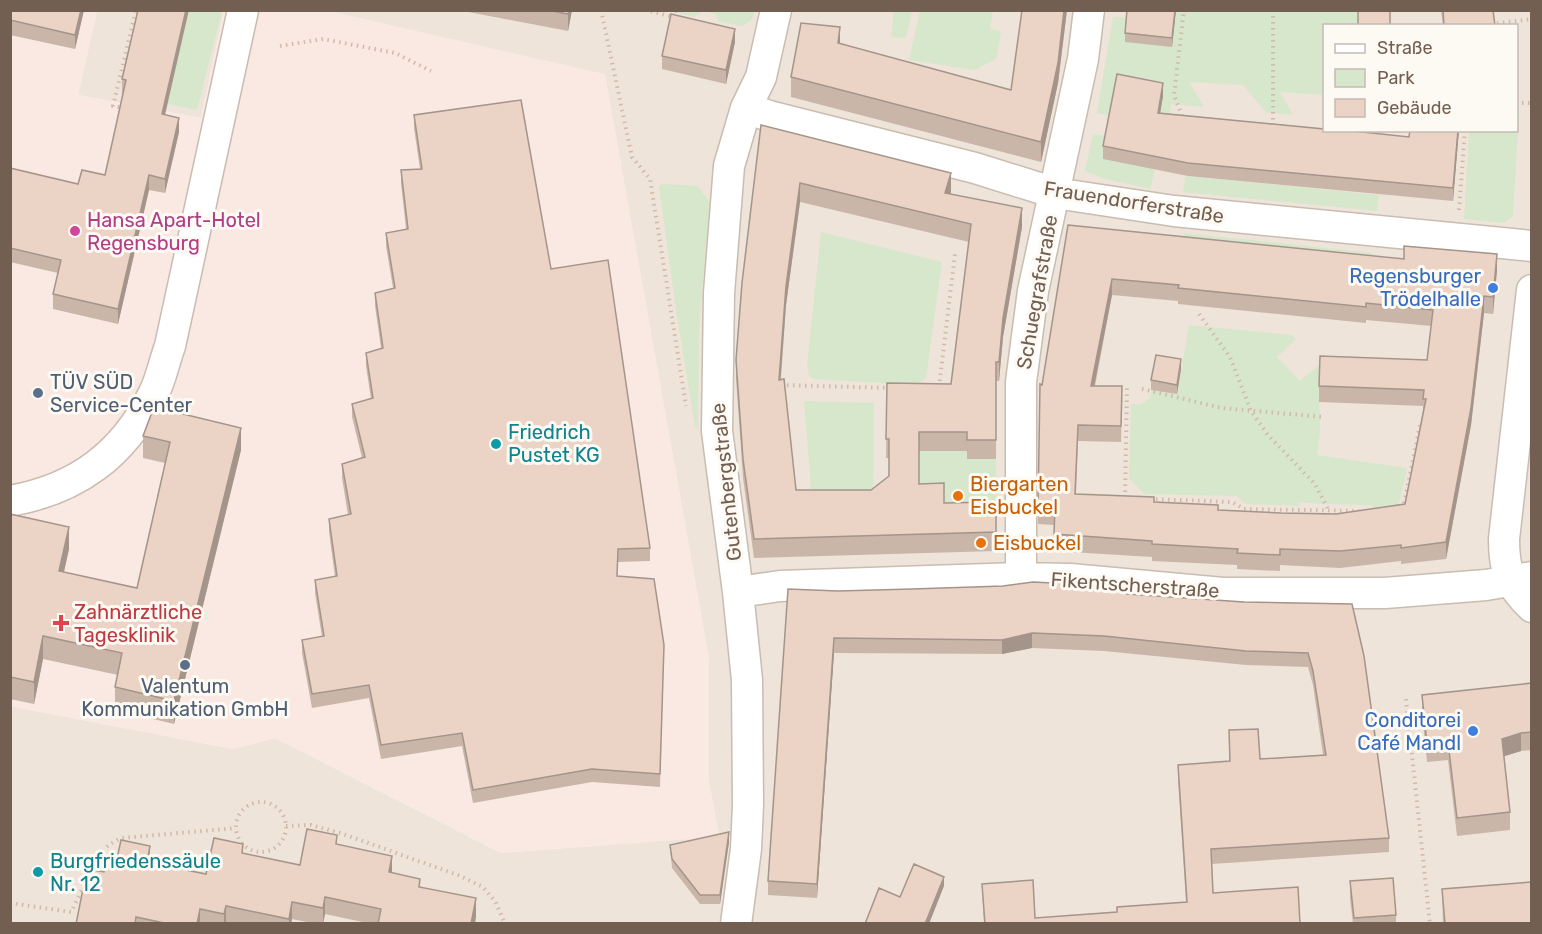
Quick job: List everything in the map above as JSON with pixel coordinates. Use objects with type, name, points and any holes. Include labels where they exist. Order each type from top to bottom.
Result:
[{"type":"street","points":[[10,501],[59,488],[109,456],[132,431],[154,393],[170,346],[243,10]]},
{"type":"street","name":"Gutenbergstraße","points":[[736,924],[746,849],[748,805],[747,680],[717,430],[720,283],[729,166],[746,108],[761,77],[776,10]]},
{"type":"street","name":"Schuegrafstraße","points":[[1021,578],[1020,382],[1033,291],[1083,58],[1089,10]]},
{"type":"street","name":"Frauendorferstraße","points":[[746,108],[769,116],[975,168],[1055,193],[1174,211],[1532,246]]},
{"type":"street","points":[[1532,290],[1504,539],[1504,561],[1521,579],[1519,595],[1532,607]]},
{"type":"street","name":"Fikentscherstraße","points":[[738,592],[780,586],[1021,578],[1071,579],[1223,593],[1385,593],[1486,585],[1521,579]]},
{"type":"path","points":[[136,10],[113,106],[136,111]]},
{"type":"path","points":[[601,10],[632,157],[650,179],[686,409]]},
{"type":"path","points":[[645,10],[677,18]]},
{"type":"path","points":[[1182,116],[1174,95],[1184,10]]},
{"type":"path","points":[[1273,10],[1273,123]]},
{"type":"path","points":[[1485,24],[1532,19]]},
{"type":"path","points":[[280,46],[323,39],[395,53],[431,71]]},
{"type":"path","points":[[1459,211],[1465,132]]},
{"type":"path","points":[[939,390],[955,254]]},
{"type":"path","points":[[1199,314],[1230,357],[1251,411],[1268,435],[1315,484],[1329,511]]},
{"type":"path","points":[[776,385],[892,388]]},
{"type":"path","points":[[1127,388],[1125,499],[1137,499]]},
{"type":"path","points":[[1142,389],[1222,408],[1324,417]]},
{"type":"path","points":[[1397,512],[1402,512],[1420,425]]},
{"type":"path","points":[[1149,499],[1232,502],[1244,509],[1363,512]]},
{"type":"path","points":[[1406,699],[1430,924]]},
{"type":"path","points":[[260,801],[278,808],[284,816],[286,826],[285,835],[280,844],[272,850],[262,852],[244,845],[238,837],[236,828],[237,818],[243,810],[250,804],[260,801]]},
{"type":"path","points":[[286,826],[311,825],[340,833],[458,875],[483,887],[495,901],[505,924]]},
{"type":"path","points":[[10,903],[71,912],[103,849],[110,843],[122,838],[236,828]]},
{"type":"shaded area","points":[[10,11],[97,11],[78,95],[201,118],[224,11],[328,11],[605,74],[709,659],[709,782],[719,837],[501,853],[275,738],[233,749],[11,706]]},
{"type":"shaded area","points":[[97,11],[224,11],[201,118],[78,95]]},
{"type":"shaded area","points":[[328,11],[1531,11],[1531,923],[11,923],[10,706],[233,749],[275,738],[501,853],[719,836],[709,782],[709,659],[605,75]]},
{"type":"green space","points":[[677,10],[754,11],[752,20],[742,26],[718,21],[716,14],[703,11],[694,17],[677,13]]},
{"type":"green space","points":[[189,11],[222,11],[197,110],[167,104]]},
{"type":"green space","points":[[894,11],[912,11],[906,38],[891,37]]},
{"type":"green space","points":[[920,11],[993,11],[990,28],[1001,32],[996,59],[975,70],[909,60]]},
{"type":"green space","points":[[1176,11],[1357,11],[1358,24],[1323,24],[1323,95],[1280,92],[1293,115],[1266,112],[1243,85],[1189,82],[1204,107],[1171,104],[1162,169],[1155,169],[1150,189],[1102,178],[1085,171],[1093,134],[1107,136],[1111,116],[1097,113],[1113,17],[1127,18],[1172,47]]},
{"type":"green space","points":[[1469,132],[1518,132],[1513,216],[1504,223],[1464,219]]},
{"type":"green space","points":[[1185,176],[1379,195],[1377,211],[1183,192]]},
{"type":"green space","points":[[663,184],[698,186],[710,203],[699,326],[698,429],[695,426],[677,317],[659,186]]},
{"type":"green space","points":[[821,232],[942,262],[926,378],[917,385],[814,379],[809,376],[807,365]]},
{"type":"green space","points":[[1184,233],[1373,253],[1371,272],[1182,253]]},
{"type":"green space","points":[[1189,325],[1292,335],[1296,339],[1277,357],[1300,381],[1319,365],[1320,432],[1317,455],[1407,468],[1397,512],[1371,505],[1300,502],[1300,506],[1245,504],[1237,496],[1144,494],[1129,478],[1131,404],[1141,404],[1150,398],[1151,390],[1177,394]]},
{"type":"green space","points":[[804,401],[874,403],[873,500],[812,500]]},
{"type":"green space","name":"Biergarten Eisbuckel","points":[[967,450],[967,459],[996,459],[997,521],[983,521],[919,502],[919,451]]},
{"type":"building","points":[[10,10],[81,10],[75,35],[10,20]]},
{"type":"building","points":[[138,10],[186,10],[162,114],[179,118],[165,179],[149,175],[118,309],[53,294],[61,260],[10,248],[10,168],[78,184],[82,170],[105,175],[126,80],[122,79]]},
{"type":"building","points":[[548,10],[569,10],[568,14]]},
{"type":"building","points":[[1022,10],[1064,10],[1058,63],[1041,142],[791,77],[801,23],[840,27],[838,43],[1011,90]]},
{"type":"building","points":[[1127,10],[1175,10],[1172,38],[1125,33]]},
{"type":"building","points":[[1358,10],[1390,10],[1390,24],[1358,24]]},
{"type":"building","points":[[1443,10],[1493,10],[1495,24],[1444,24]]},
{"type":"building","points":[[671,14],[735,29],[726,70],[662,56]]},
{"type":"building","points":[[1117,74],[1163,83],[1158,113],[1323,129],[1323,132],[1362,132],[1409,137],[1410,132],[1458,132],[1453,188],[1188,163],[1103,146]]},
{"type":"building","name":"Friedrich Pustet KG","points":[[521,100],[551,269],[608,260],[650,548],[618,549],[617,576],[654,579],[664,645],[660,774],[592,769],[473,790],[462,733],[381,745],[369,685],[312,694],[302,640],[324,636],[315,580],[337,576],[329,519],[351,514],[342,464],[365,457],[352,404],[373,398],[366,353],[383,348],[375,293],[395,288],[386,233],[408,229],[401,170],[422,169],[414,115]]},
{"type":"building","points":[[761,125],[951,173],[945,193],[1022,208],[1003,318],[999,362],[996,362],[996,440],[967,440],[967,432],[919,432],[919,484],[944,483],[944,503],[996,502],[996,532],[754,539],[743,459],[736,360],[742,283]],"holes":[[[800,183],[971,224],[951,384],[887,383],[886,439],[889,439],[889,476],[871,490],[796,490],[784,379],[779,380],[786,286]]]},
{"type":"building","points":[[1068,225],[1404,259],[1404,246],[1497,254],[1493,297],[1484,296],[1471,408],[1446,542],[1401,548],[1401,545],[1340,551],[1280,549],[1280,555],[1237,553],[1238,549],[1152,544],[1152,541],[1054,534],[1055,508],[1038,508],[1040,384],[1042,385]],"holes":[[[1112,279],[1179,285],[1178,288],[1366,307],[1366,303],[1433,310],[1427,360],[1320,356],[1319,386],[1424,390],[1423,399],[1426,399],[1405,504],[1336,514],[1281,513],[1218,510],[1218,505],[1154,502],[1154,497],[1075,494],[1078,425],[1121,426],[1122,386],[1091,386]]]},
{"type":"building","points":[[1156,355],[1181,359],[1177,385],[1151,380]]},
{"type":"building","points":[[154,407],[241,428],[174,701],[115,687],[122,653],[43,636],[34,682],[10,677],[10,514],[69,527],[59,571],[137,588],[170,442],[143,436]]},
{"type":"building","points":[[1033,582],[1112,586],[1127,594],[1244,602],[1352,604],[1364,656],[1389,838],[1211,849],[1213,893],[1298,887],[1300,924],[985,924],[982,884],[1033,880],[1035,918],[1117,912],[1117,907],[1187,902],[1178,765],[1230,761],[1229,730],[1258,729],[1260,759],[1326,755],[1308,653],[1246,651],[1104,636],[1032,633],[1002,640],[834,638],[817,884],[768,881],[788,589],[838,591],[912,589],[1003,586]]},
{"type":"building","points":[[1532,683],[1532,732],[1502,739],[1510,812],[1457,818],[1448,742],[1427,744],[1422,695]]},
{"type":"building","points":[[307,829],[337,835],[336,844],[392,856],[389,872],[420,879],[419,887],[476,898],[471,924],[378,924],[381,909],[325,897],[323,908],[292,902],[289,919],[226,906],[224,914],[200,909],[197,924],[169,924],[136,917],[135,924],[76,924],[87,869],[104,872],[105,866],[115,868],[121,840],[150,846],[147,862],[206,874],[214,838],[243,844],[242,853],[300,865]]},
{"type":"building","points":[[729,832],[720,895],[700,895],[672,859],[670,845]]},
{"type":"building","points":[[914,864],[944,877],[925,924],[865,924],[879,888],[900,897]]},
{"type":"building","points":[[1393,878],[1396,915],[1354,918],[1350,881]]},
{"type":"building","points":[[1532,882],[1532,924],[1445,924],[1442,889]]},
{"type":"place","name":"Hansa Apart-Hotel Regensburg","points":[[75,231]]},
{"type":"place","name":"Regensburger Trödelhalle","points":[[1493,288]]},
{"type":"place","name":"TÜV SÜD Service-Center","points":[[38,393]]},
{"type":"place","name":"Friedrich Pustet KG","points":[[496,444]]},
{"type":"place","name":"Biergarten Eisbuckel","points":[[958,496]]},
{"type":"place","name":"Eisbuckel","points":[[981,543]]},
{"type":"place","name":"Zahnärztliche Tagesklinik","points":[[61,623]]},
{"type":"place","name":"Valentum Kommunikation GmbH","points":[[185,665]]},
{"type":"place","name":"Conditorei Café Mandl","points":[[1473,731]]},
{"type":"place","name":"Burgfriedenssäule Nr. 12","points":[[38,872]]}]
